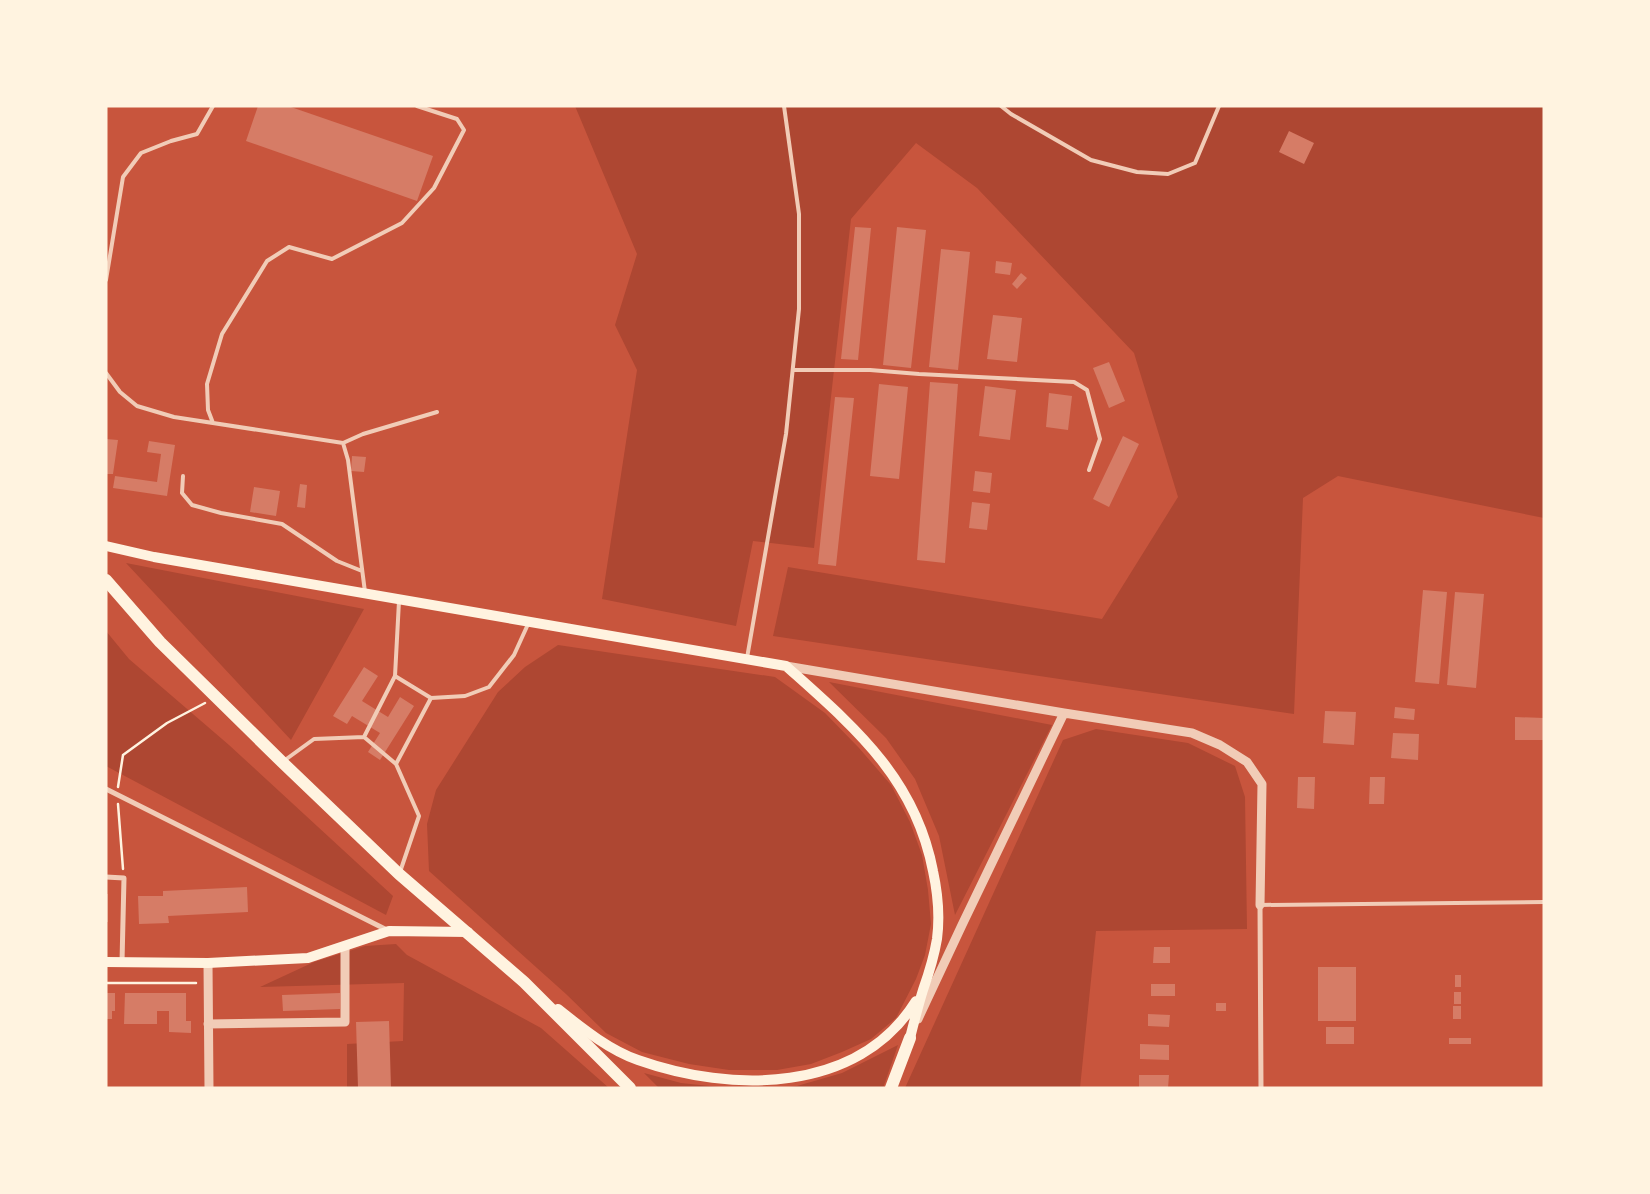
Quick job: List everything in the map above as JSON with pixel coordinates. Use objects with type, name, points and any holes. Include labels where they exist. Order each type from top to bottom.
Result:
[{"type":"highway","points":[[106,580],[160,642],[282,762],[399,874],[524,982],[630,1088]]},
{"type":"highway","points":[[891,1088],[910,1038]]},
{"type":"main road","points":[[106,546],[154,557],[786,666],[855,728],[889,768],[916,814],[930,851],[939,910],[937,938],[931,970],[923,989],[910,1011],[896,1029],[882,1041],[841,1064],[793,1078],[770,1081],[734,1080],[675,1070],[637,1060],[599,1039],[524,982]]},
{"type":"main road","points":[[106,962],[208,963],[308,958],[389,931],[468,932]]},
{"type":"main road","points":[[910,1038],[923,989]]},
{"type":"street","points":[[786,666],[1064,714],[1192,733],[1220,745],[1247,762],[1262,784],[1260,905],[1261,1088]]},
{"type":"street","points":[[910,1038],[962,925],[1064,714]]},
{"type":"street","points":[[106,789],[389,931]]},
{"type":"street","points":[[106,877],[124,878],[122,962]]},
{"type":"street","points":[[931,970],[962,925]]},
{"type":"street","points":[[208,1024],[345,1022],[345,946]]},
{"type":"street","points":[[208,963],[209,1088]]},
{"type":"lane","points":[[106,280],[123,177],[141,153],[171,141],[197,134],[213,106]]},
{"type":"lane","points":[[213,423],[208,410],[207,384],[222,334],[268,261],[289,246],[332,259],[402,224],[434,188],[464,130],[457,119],[417,106]]},
{"type":"lane","points":[[747,658],[786,434],[799,309],[799,214],[784,106]]},
{"type":"lane","points":[[1001,106],[1011,114],[1091,160],[1137,172],[1168,174],[1195,163],[1219,106]]},
{"type":"lane","points":[[793,370],[870,370],[1074,382],[1087,390],[1100,439],[1089,470]]},
{"type":"lane","points":[[106,373],[120,392],[137,406],[174,417],[343,443],[363,434],[437,412]]},
{"type":"lane","points":[[343,443],[348,460],[365,593]]},
{"type":"lane","points":[[183,476],[182,492],[192,505],[221,513],[282,524],[337,561],[362,571]]},
{"type":"lane","points":[[364,738],[395,676],[399,599]]},
{"type":"lane","points":[[395,676],[431,698],[465,696],[489,687],[514,655],[530,621]]},
{"type":"lane","points":[[396,764],[431,698]]},
{"type":"lane","points":[[282,762],[314,740],[364,738],[396,764],[419,816],[399,874]]},
{"type":"lane","points":[[1260,905],[1544,902]]},
{"type":"path","points":[[124,878],[117,794],[123,755],[167,723],[216,697]]},
{"type":"path","points":[[106,983],[208,983]]},
{"type":"shaded area","points":[[575,106],[1544,106],[1544,518],[1338,476],[1303,498],[1294,714],[773,636],[788,567],[1102,619],[1178,497],[1134,353],[977,188],[916,143],[851,219],[814,548],[753,541],[736,626],[602,599],[637,370],[615,325],[637,254]]},
{"type":"shaded area","points":[[126,563],[364,609],[291,740]]},
{"type":"shaded area","points":[[106,631],[129,659],[229,745],[393,896],[386,915],[106,766]]},
{"type":"shaded area","points":[[558,645],[775,677],[825,713],[859,748],[891,785],[910,822],[922,855],[928,890],[931,924],[925,955],[916,979],[896,1018],[871,1039],[842,1052],[811,1064],[777,1070],[729,1070],[689,1064],[642,1052],[606,1033],[566,994],[429,871],[427,824],[436,790],[498,692],[525,667]]},
{"type":"shaded area","points":[[829,682],[1052,725],[955,915],[939,836],[915,779],[886,738]]},
{"type":"shaded area","points":[[1096,729],[1188,743],[1235,766],[1245,797],[1247,929],[1096,931],[1080,1088],[905,1088],[1063,740]]},
{"type":"shaded area","points":[[396,944],[407,955],[541,1028],[609,1088],[347,1088],[347,1044],[403,1041],[404,983],[260,987],[314,962],[365,946]]},
{"type":"shaded area","points":[[898,1045],[883,1088],[781,1088],[797,1086],[842,1073]]},
{"type":"shaded area","points":[[644,1073],[681,1083],[728,1088],[659,1088]]},
{"type":"building","points":[[258,106],[288,106],[433,156],[417,201],[246,141]]},
{"type":"building","points":[[1289,131],[1314,143],[1304,164],[1279,152]]},
{"type":"building","points":[[855,227],[871,228],[858,360],[841,359]]},
{"type":"building","points":[[897,227],[926,230],[911,368],[883,365]]},
{"type":"building","points":[[941,249],[970,252],[958,370],[929,367]]},
{"type":"building","points":[[996,261],[1012,263],[1010,275],[995,273]]},
{"type":"building","points":[[1021,273],[1027,278],[1017,289],[1012,284]]},
{"type":"building","points":[[993,315],[1022,318],[1017,362],[987,359]]},
{"type":"building","points":[[1109,362],[1125,401],[1109,408],[1093,368]]},
{"type":"building","points":[[930,382],[958,384],[945,563],[917,560]]},
{"type":"building","points":[[879,384],[908,387],[899,479],[870,476]]},
{"type":"building","points":[[985,386],[1016,390],[1010,440],[979,436]]},
{"type":"building","points":[[1049,393],[1072,396],[1068,430],[1046,427]]},
{"type":"building","points":[[835,397],[854,398],[836,566],[818,564]]},
{"type":"building","points":[[1123,436],[1139,444],[1109,507],[1093,499]]},
{"type":"building","points":[[106,439],[118,440],[113,474],[106,474]]},
{"type":"building","points":[[149,441],[175,445],[167,496],[113,488],[115,476],[157,482],[161,454],[147,452]]},
{"type":"building","points":[[352,456],[366,457],[364,472],[351,471]]},
{"type":"building","points":[[975,471],[992,473],[990,493],[973,491]]},
{"type":"building","points":[[300,484],[307,485],[305,508],[297,507]]},
{"type":"building","points":[[254,487],[280,491],[276,516],[250,512]]},
{"type":"building","points":[[972,502],[990,504],[987,530],[969,528]]},
{"type":"building","points":[[1423,590],[1447,592],[1439,684],[1415,682]]},
{"type":"building","points":[[1455,592],[1484,594],[1476,688],[1447,685]]},
{"type":"building","points":[[364,667],[378,676],[362,701],[388,717],[400,697],[414,706],[380,760],[368,752],[380,733],[352,716],[347,724],[333,716]]},
{"type":"building","points":[[1395,707],[1415,709],[1414,720],[1394,718]]},
{"type":"building","points":[[1325,711],[1356,712],[1354,745],[1323,743]]},
{"type":"building","points":[[1515,717],[1544,718],[1544,740],[1515,740]]},
{"type":"building","points":[[1393,733],[1419,734],[1418,760],[1391,758]]},
{"type":"building","points":[[1298,777],[1315,777],[1314,809],[1297,808]]},
{"type":"building","points":[[1370,777],[1385,777],[1384,804],[1369,804]]},
{"type":"building","points":[[247,887],[248,912],[168,916],[169,923],[139,924],[138,896],[163,896],[163,891]]},
{"type":"building","points":[[106,894],[108,894],[108,922],[106,922]]},
{"type":"building","points":[[1154,947],[1170,947],[1170,963],[1153,963]]},
{"type":"building","points":[[1318,967],[1356,967],[1356,1021],[1318,1021]]},
{"type":"building","points":[[1455,975],[1461,975],[1461,987],[1455,987]]},
{"type":"building","points":[[1151,984],[1175,984],[1175,996],[1151,996]]},
{"type":"building","points":[[1454,992],[1461,992],[1461,1004],[1454,1004]]},
{"type":"building","points":[[106,993],[115,993],[115,1011],[112,1011],[112,1019],[106,1019]]},
{"type":"building","points":[[125,993],[186,993],[186,1021],[191,1021],[191,1033],[169,1032],[169,1011],[157,1011],[157,1024],[124,1024]]},
{"type":"building","points":[[340,993],[340,1009],[283,1011],[282,995]]},
{"type":"building","points":[[1216,1003],[1226,1003],[1226,1011],[1216,1011]]},
{"type":"building","points":[[1453,1006],[1461,1006],[1461,1019],[1453,1019]]},
{"type":"building","points":[[1148,1014],[1170,1015],[1169,1027],[1148,1026]]},
{"type":"building","points":[[389,1021],[391,1088],[358,1088],[356,1022]]},
{"type":"building","points":[[1326,1027],[1354,1027],[1354,1044],[1326,1044]]},
{"type":"building","points":[[1449,1038],[1471,1038],[1471,1044],[1449,1044]]},
{"type":"building","points":[[1140,1044],[1169,1045],[1169,1060],[1140,1059]]},
{"type":"building","points":[[1139,1075],[1169,1075],[1168,1088],[1139,1088]]}]
